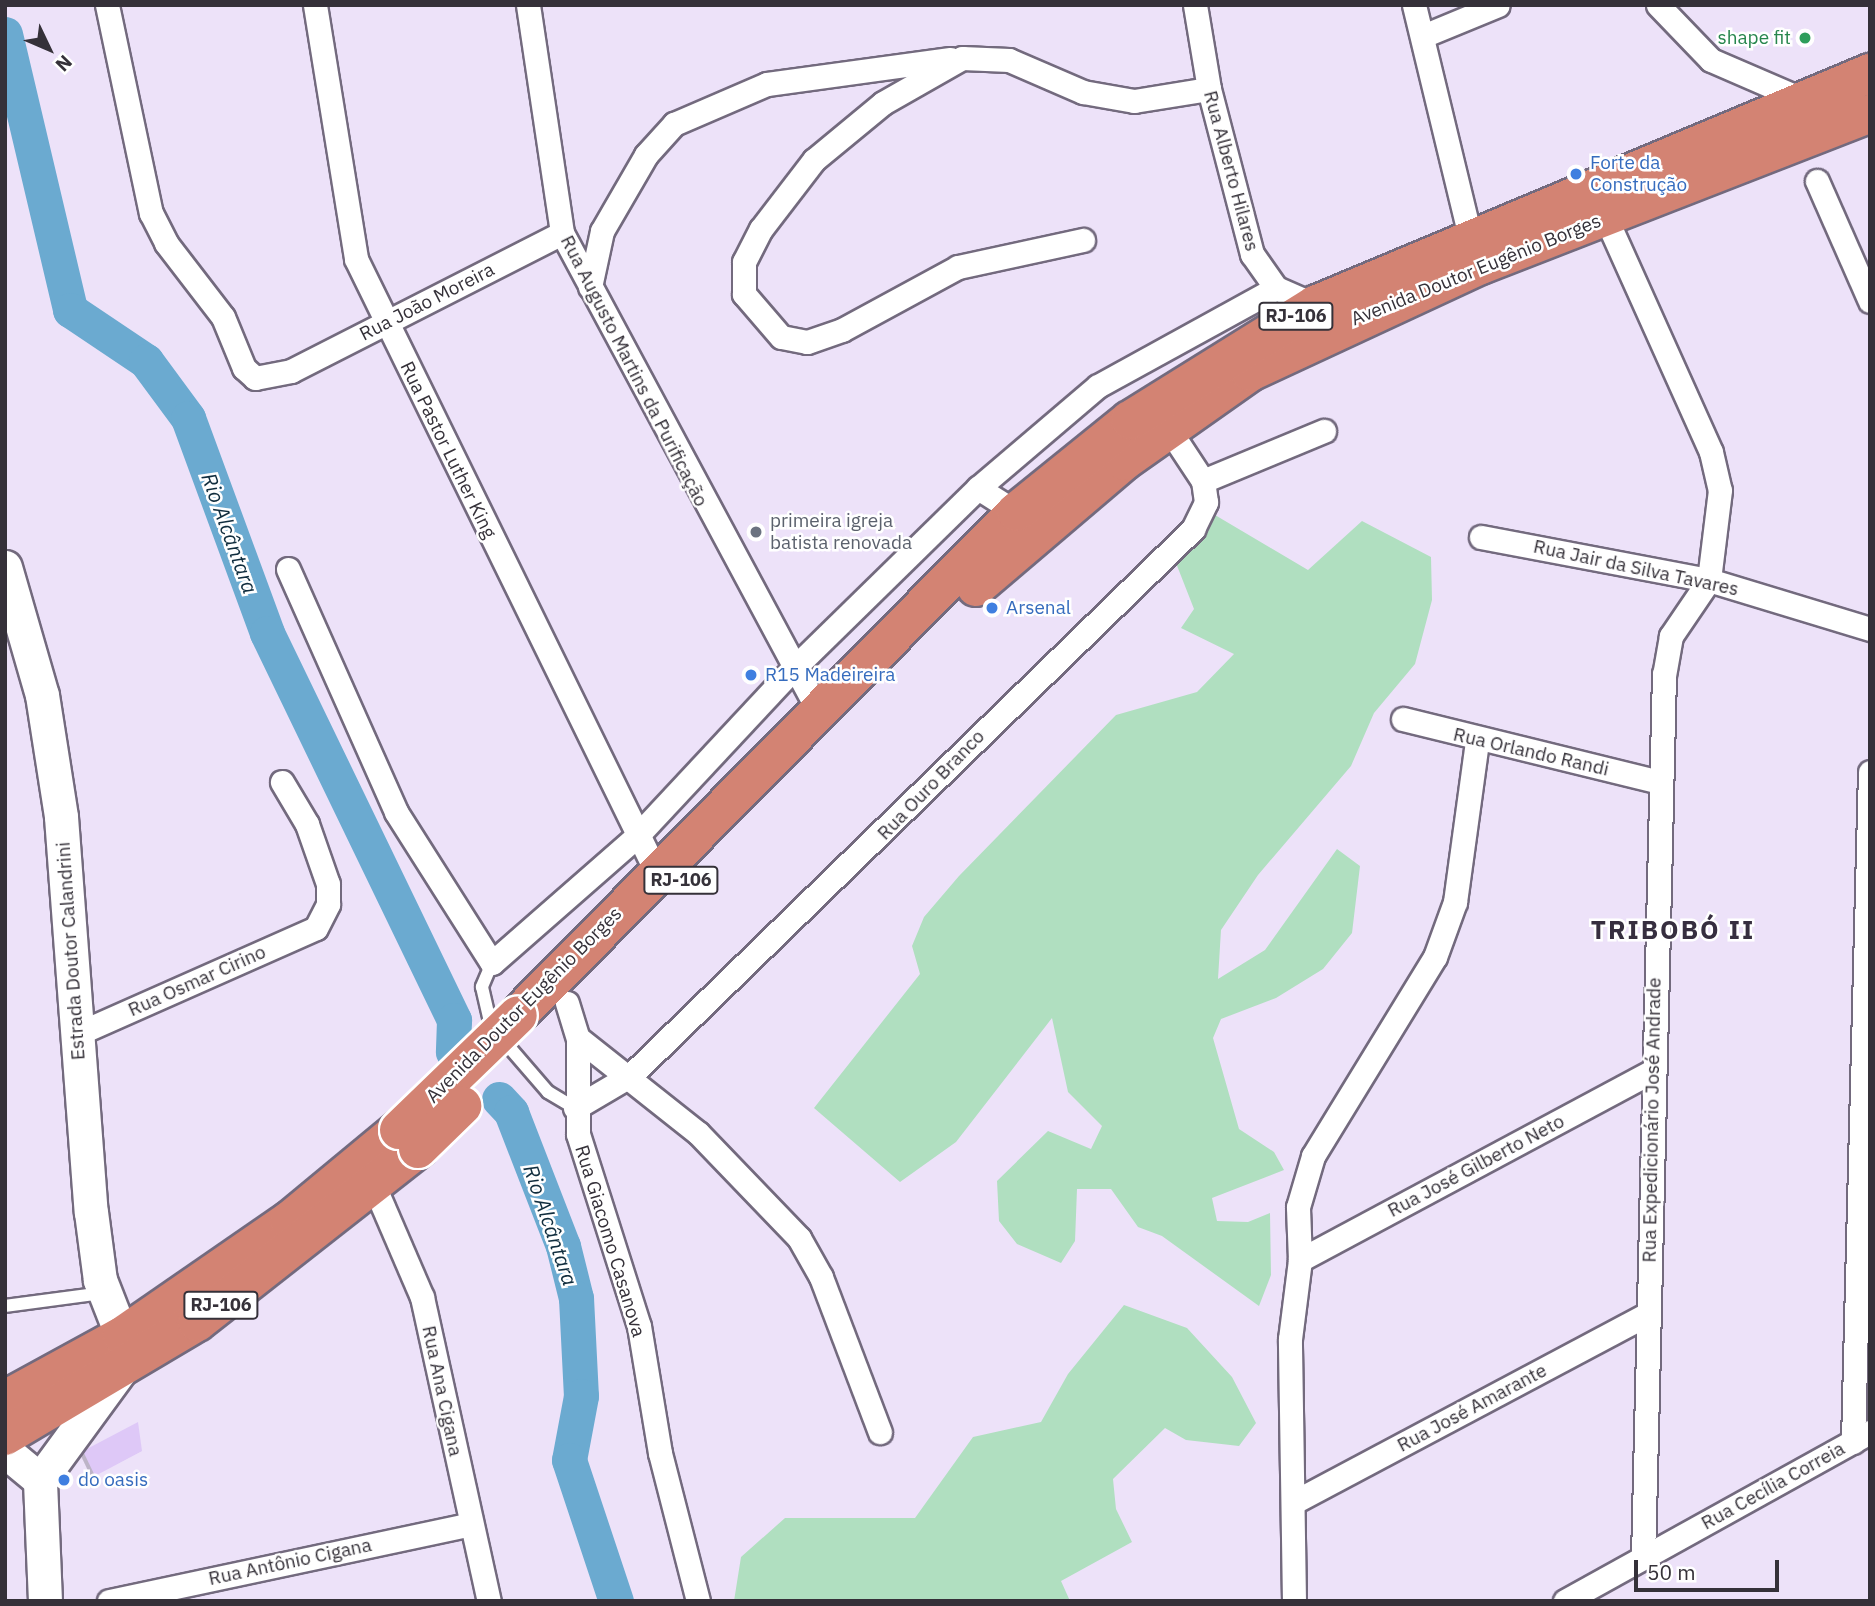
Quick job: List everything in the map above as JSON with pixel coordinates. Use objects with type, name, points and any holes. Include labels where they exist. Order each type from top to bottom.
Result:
[{"type":"highway","name":"Avenida Doutor Eugênio Borges","points":[[5,1400],[121,1354],[289,1221],[409,1139],[526,1025],[656,871],[1016,512],[1130,420],[1315,305],[1801,99],[1870,73]]},
{"type":"highway","name":"Avenida Doutor Eugênio Borges","points":[[526,1025],[573,1021],[713,846],[966,596],[1046,523],[1168,428],[1250,372],[1358,317],[1605,216],[1870,113]]},
{"type":"highway","name":"Avenida Doutor Eugênio Borges","points":[[5,1436],[121,1354],[375,1188],[409,1139]]},
{"type":"street","name":"Rua João Moreira","points":[[107,5],[151,213],[166,243],[199,282],[249,374],[267,380],[292,371],[562,233]]},
{"type":"street","name":"Rua Pastor Luther King","points":[[315,5],[356,259],[656,871]]},
{"type":"street","name":"Rua Augusto Martins da Purificação","points":[[528,5],[562,233],[791,671],[818,710]]},
{"type":"street","name":"Rua Alberto Hilares","points":[[1195,5],[1209,89],[1252,254],[1276,288]]},
{"type":"street","points":[[1414,5],[1471,240]]},
{"type":"street","points":[[1423,36],[1498,5]]},
{"type":"street","points":[[1658,5],[1711,60],[1801,99]]},
{"type":"street","points":[[962,58],[847,129],[791,188],[744,262],[744,294],[759,318],[782,337],[807,342],[842,330],[958,267],[1083,240]]},
{"type":"street","points":[[590,287],[603,231],[646,155],[674,124],[767,84],[962,58],[1009,60],[1083,92],[1134,101],[1209,89]]},
{"type":"street","points":[[1817,181],[1870,301]]},
{"type":"street","name":"Rua Expedicionário José Andrade","points":[[1605,216],[1711,452],[1720,490],[1709,580],[1671,636],[1660,782],[1643,1557]]},
{"type":"street","points":[[288,569],[396,811],[492,963],[637,836],[791,671],[978,488],[1098,386],[1276,288],[1315,305]]},
{"type":"street","points":[[1168,428],[1203,481],[1324,431]]},
{"type":"street","name":"Rua Ouro Branco","points":[[575,1108],[631,1075],[1193,529],[1206,502],[1203,481]]},
{"type":"street","points":[[978,488],[1016,512]]},
{"type":"street","name":"Rua Jair da Silva Tavares","points":[[1481,537],[1709,580],[1870,629]]},
{"type":"street","name":"Estrada Doutor Calandrini","points":[[5,567],[42,695],[61,817],[77,1034],[104,1293],[121,1354]]},
{"type":"street","name":"Rua Orlando Randi","points":[[1402,719],[1477,742],[1660,782]]},
{"type":"street","points":[[1294,1601],[1296,1501],[1290,1339],[1300,1260],[1298,1207],[1313,1156],[1435,957],[1455,902],[1477,742]]},
{"type":"street","points":[[1862,1437],[1870,772]]},
{"type":"street","name":"Rua Osmar Cirino","points":[[77,1034],[316,928],[328,904],[328,884],[307,824],[282,782]]},
{"type":"street","points":[[573,1021],[698,1133],[799,1238],[821,1277],[880,1432]]},
{"type":"street","name":"Rua Giacomo Casanova","points":[[573,1021],[575,1108],[588,1179],[639,1325],[660,1453],[698,1601]]},
{"type":"street","name":"Rua José Gilberto Neto","points":[[1300,1260],[1652,1071]]},
{"type":"street","name":"Rua Ana Cigana","points":[[375,1188],[422,1297],[489,1601]]},
{"type":"street","name":"Rua José Amarante","points":[[1296,1501],[1647,1314]]},
{"type":"street","points":[[44,1601],[40,1480],[121,1354]]},
{"type":"street","name":"Rua Cecília Correia","points":[[1565,1601],[1862,1437]]},
{"type":"street","points":[[5,1451],[40,1480]]},
{"type":"street","name":"Rua Antônio Cigana","points":[[109,1601],[471,1524]]},
{"type":"lane","points":[[492,963],[482,996],[491,1026],[548,1092],[575,1108]]},
{"type":"lane","points":[[5,1306],[104,1293]]},
{"type":"green space","points":[[1215,515],[1308,570],[1362,521],[1431,557],[1432,600],[1415,664],[1374,713],[1351,766],[1258,875],[1221,930],[1218,979],[1265,950],[1337,849],[1360,866],[1352,933],[1323,969],[1276,998],[1221,1019],[1213,1038],[1239,1129],[1274,1152],[1284,1170],[1212,1198],[1217,1221],[1248,1222],[1270,1213],[1271,1275],[1259,1306],[1162,1236],[1138,1227],[1111,1189],[1077,1189],[1075,1241],[1061,1263],[1017,1244],[999,1221],[997,1181],[1048,1131],[1091,1149],[1102,1126],[1068,1092],[1052,1018],[956,1142],[900,1182],[814,1108],[920,974],[912,946],[924,917],[959,876],[1116,715],[1197,692],[1234,654],[1181,628],[1194,609],[1174,558]]},
{"type":"green space","points":[[1124,1305],[1187,1328],[1232,1377],[1256,1423],[1239,1446],[1186,1440],[1165,1428],[1113,1479],[1116,1509],[1132,1542],[1061,1581],[1070,1601],[734,1601],[741,1557],[785,1518],[915,1518],[973,1437],[1041,1422],[1068,1374]]},
{"type":"building","points":[[138,1422],[142,1451],[95,1476],[83,1451]]},
{"type":"waterway","name":"Rio Alcântara","points":[[5,34],[70,310],[146,361],[188,418],[267,633],[454,1020],[453,1052]]},
{"type":"waterway","name":"Rio Alcântara","points":[[499,1099],[511,1112],[563,1246],[576,1298],[581,1396],[569,1460],[616,1601]]},
{"type":"place","name":"shape fit","points":[[1805,38]]},
{"type":"place","name":"Forte da Construção","points":[[1576,174]]},
{"type":"place","name":"primeira igreja batista renovada","points":[[756,532]]},
{"type":"place","name":"Arsenal","points":[[992,608]]},
{"type":"place","name":"R15 Madeireira","points":[[751,675]]},
{"type":"place","name":"do oasis","points":[[64,1480]]},
{"type":"district","name":"TRIBOBÓ II","points":[[1673,930]]}]
